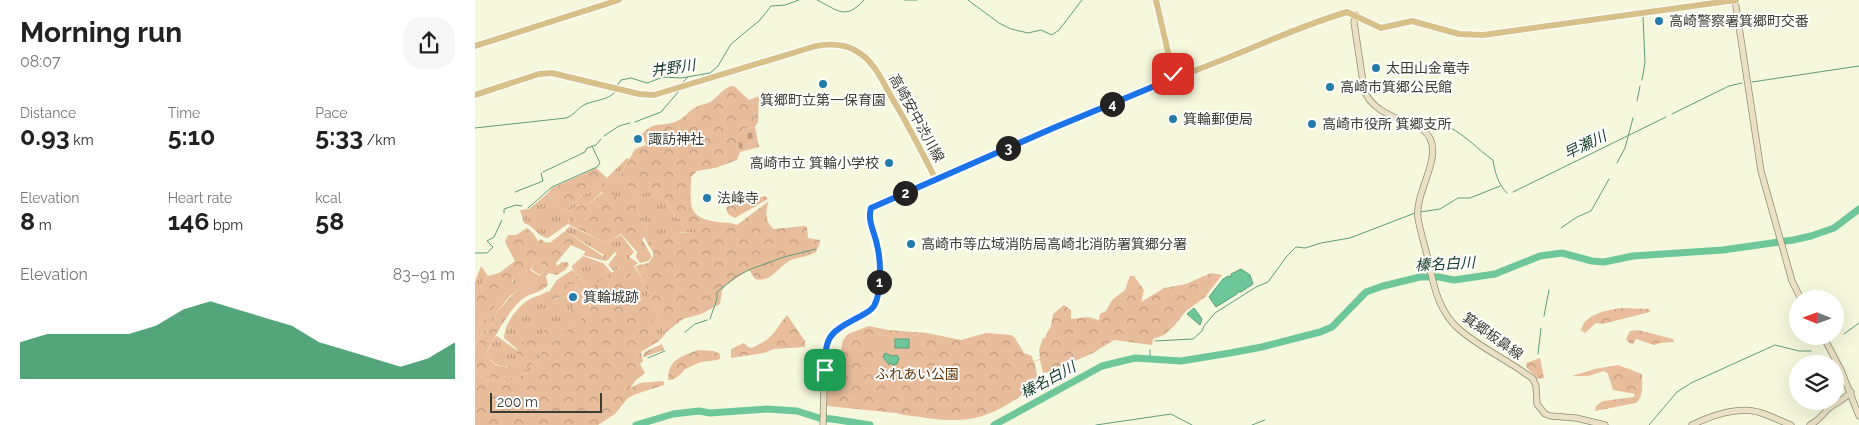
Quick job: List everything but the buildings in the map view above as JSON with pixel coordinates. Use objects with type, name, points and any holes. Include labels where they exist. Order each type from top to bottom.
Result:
[{"type":"main road","points":[[475,46],[619,0]]},
{"type":"main road","points":[[1156,0],[1174,78]]},
{"type":"main road","points":[[1356,15],[1381,28],[1413,21],[1459,34],[1483,36],[1735,0],[1758,156],[1774,221],[1796,290]]},
{"type":"main road","name":"高崎安中渋川線","points":[[475,95],[545,73],[557,74],[639,94],[654,95],[816,46],[827,44],[843,45],[859,53],[876,70],[910,129],[936,180],[1051,129],[1317,21],[1347,12],[1356,15]]},
{"type":"main road","name":"箕郷板鼻線","points":[[1356,15],[1354,22],[1363,89],[1367,98],[1380,109],[1422,129],[1433,141],[1432,159],[1421,191],[1417,210],[1435,291],[1445,313],[1460,331],[1533,379],[1536,386],[1537,404],[1545,414],[1571,417],[1605,425]]},
{"type":"main road","points":[[823,425],[825,350],[828,339],[838,328],[873,307],[877,298],[879,258],[869,217],[871,208],[936,180]]},
{"type":"main road","points":[[1828,345],[1851,392],[1859,416]]},
{"type":"main road","points":[[1810,425],[1851,392]]},
{"type":"main road","points":[[1692,425],[1702,420],[1731,412],[1748,410],[1759,412],[1791,425]]},
{"type":"green space","points":[[734,86],[749,100],[759,96],[758,122],[755,127],[744,129],[737,137],[740,152],[737,160],[715,168],[697,171],[691,177],[692,207],[699,217],[737,225],[769,201],[767,216],[769,223],[774,229],[804,226],[807,227],[808,238],[820,240],[820,243],[816,252],[789,261],[765,279],[755,279],[750,271],[747,271],[725,286],[722,290],[720,304],[701,314],[683,319],[665,333],[644,282],[635,266],[648,263],[653,257],[653,249],[668,238],[684,232],[698,231],[675,216],[664,196],[654,189],[637,197],[634,196],[621,174],[635,149],[646,145],[642,134],[646,130],[650,127],[678,121],[700,105],[708,103],[723,90]]},
{"type":"green space","points":[[755,127],[759,147],[740,152],[737,137],[744,129]]},
{"type":"green space","points":[[627,158],[629,159],[621,174],[634,196],[654,189],[664,196],[675,216],[698,230],[698,232],[682,232],[652,251],[644,237],[648,230],[635,208],[620,198],[602,192],[589,204],[576,206],[572,210],[568,224],[548,238],[524,223],[520,210],[529,209],[547,194],[562,210],[567,209],[582,195],[604,187],[607,178]]},
{"type":"green space","points":[[596,168],[607,178],[604,187],[582,195],[567,209],[562,210],[547,194],[552,188]]},
{"type":"green space","points":[[605,191],[631,203],[638,212],[648,233],[638,243],[631,245],[621,234],[610,241],[604,242],[568,224],[572,210],[576,206],[589,204]]},
{"type":"green space","points":[[765,196],[768,199],[735,218],[728,214],[726,207]]},
{"type":"green space","points":[[570,226],[604,242],[621,235],[634,252],[629,257],[638,263],[634,266],[644,282],[666,333],[659,341],[638,286],[619,267],[614,271],[608,265],[617,253],[615,252],[605,261],[583,255],[586,251],[602,259],[604,255],[565,231]]},
{"type":"green space","points":[[527,228],[538,241],[541,239],[546,243],[551,242],[565,231],[604,257],[602,259],[571,245],[556,263],[557,266],[562,262],[567,262],[569,265],[557,275],[549,273],[546,276],[548,285],[521,300],[502,325],[486,353],[497,365],[506,367],[515,362],[518,356],[516,350],[520,346],[552,327],[554,331],[536,347],[534,362],[528,368],[512,377],[502,379],[485,376],[475,371],[475,348],[494,321],[495,314],[516,291],[533,284],[547,267],[535,260],[530,270],[513,278],[511,286],[492,310],[480,313],[475,308],[475,287],[480,287],[488,276],[499,273],[515,261],[505,242],[508,235],[516,235]]},
{"type":"green space","points":[[642,239],[652,257],[648,261],[640,263],[636,257],[637,252],[631,245]]},
{"type":"green space","points":[[583,256],[603,263],[612,273],[590,289],[572,268]]},
{"type":"green space","points":[[535,260],[547,267],[540,275],[531,269]]},
{"type":"green space","points":[[481,266],[488,276],[480,287],[475,287],[475,282]]},
{"type":"green space","points":[[621,266],[634,278],[639,287],[659,341],[641,352],[643,361],[640,364],[645,373],[630,388],[640,383],[662,381],[664,385],[628,398],[615,414],[598,425],[475,425],[475,374],[485,379],[502,382],[513,380],[530,371],[537,365],[541,353],[589,312],[590,305],[574,282],[569,281],[566,285],[570,286],[582,306],[580,310],[565,321],[563,318],[575,306],[565,296],[552,300],[548,293],[557,280],[572,270],[590,288]]},
{"type":"green space","points":[[530,270],[540,276],[533,284],[516,291],[509,297],[495,314],[494,321],[475,348],[475,343],[485,330],[487,316],[475,331],[475,308],[480,312],[513,281],[513,278]]},
{"type":"green space","name":"ふれあい公園","points":[[1211,273],[1222,275],[1205,297],[1186,311],[1174,326],[1164,335],[1153,339],[1152,345],[1114,340],[1093,353],[1047,373],[1043,373],[1040,360],[1034,361],[1039,383],[1011,402],[987,414],[960,420],[944,420],[827,406],[828,359],[835,358],[840,354],[843,340],[848,334],[869,326],[888,330],[927,333],[961,340],[986,333],[1011,335],[1024,353],[1032,356],[1033,361],[1040,359],[1039,350],[1043,338],[1046,338],[1051,326],[1053,314],[1064,305],[1071,310],[1071,319],[1088,317],[1099,320],[1100,314],[1106,311],[1112,300],[1125,290],[1130,276],[1134,276],[1144,290],[1141,302],[1164,288],[1186,284]]},
{"type":"green space","points":[[569,281],[574,282],[591,308],[589,312],[541,353],[537,365],[513,380],[502,382],[485,379],[475,374],[475,371],[491,376],[506,377],[521,372],[534,362],[523,345],[517,349],[504,338],[506,327],[525,302],[548,291],[553,300],[565,296],[575,306],[564,318],[578,308],[561,285]]},
{"type":"green space","points":[[1622,308],[1649,309],[1650,312],[1602,324],[1596,323],[1585,333],[1581,330],[1587,320],[1597,314]]},
{"type":"green space","points":[[489,314],[493,315],[492,320],[475,343],[475,331]]},
{"type":"green space","points":[[787,315],[805,341],[805,347],[774,349],[764,353],[731,358],[731,349],[744,343],[751,348],[764,342]]},
{"type":"green space","points":[[1638,330],[1673,339],[1674,342],[1654,345],[1636,339],[1633,344],[1629,343],[1626,339],[1630,331]]},
{"type":"green space","points":[[880,332],[915,334],[914,363],[910,367],[875,366],[876,336]]},
{"type":"green space","points":[[497,336],[516,350],[518,356],[515,362],[507,367],[502,367],[493,362],[486,354]]},
{"type":"green space","points":[[662,344],[664,350],[643,356],[645,352]]},
{"type":"green space","points":[[698,350],[714,351],[720,354],[720,359],[698,363],[685,369],[675,378],[668,380],[670,367],[677,359]]},
{"type":"green space","points":[[1540,358],[1544,378],[1538,379],[1527,368],[1526,363]]},
{"type":"green space","points":[[1618,365],[1642,374],[1642,390],[1639,400],[1636,403],[1595,411],[1596,406],[1603,401],[1634,397],[1635,394],[1613,390],[1608,374],[1604,371],[1588,376],[1572,376]]},
{"type":"shaded area","points":[[1241,269],[1250,275],[1253,284],[1241,292],[1237,292],[1237,294],[1216,307],[1209,297],[1223,279],[1228,276],[1231,277],[1231,274]]},
{"type":"shaded area","points":[[1194,308],[1202,319],[1200,325],[1187,314]]},
{"type":"shaded area","points":[[895,339],[909,339],[909,348],[895,348]]},
{"type":"shaded area","points":[[885,353],[892,356],[897,355],[899,358],[897,364],[893,365],[891,363],[889,365],[883,357]]},
{"type":"waterway","name":"井野川","points":[[617,86],[621,80],[631,78],[647,83],[663,77],[681,78],[710,73],[718,66],[731,44],[760,20],[771,6],[785,5],[799,0]]},
{"type":"waterway","name":"井野川","points":[[817,0],[841,12],[852,10],[864,0]]},
{"type":"waterway","name":"井野川","points":[[904,0],[917,0]]},
{"type":"waterway","name":"井野川","points":[[968,0],[999,23],[1011,29],[1028,33],[1041,30],[1052,35],[1059,30],[1082,0]]},
{"type":"waterway","points":[[1642,80],[1645,63],[1643,16]]},
{"type":"waterway","name":"早瀬川","points":[[1752,82],[1859,66]]},
{"type":"waterway","name":"井野川","points":[[682,83],[688,77]]},
{"type":"waterway","name":"早瀬川","points":[[1672,114],[1729,86],[1742,83]]},
{"type":"waterway","points":[[1637,101],[1640,86]]},
{"type":"waterway","points":[[635,122],[661,112],[679,91]]},
{"type":"waterway","name":"井野川","points":[[475,128],[566,118],[583,105],[606,98],[615,92]]},
{"type":"waterway","name":"早瀬川","points":[[1513,192],[1666,117]]},
{"type":"waterway","points":[[1617,163],[1625,148],[1633,118]]},
{"type":"waterway","points":[[604,136],[619,126],[630,123]]},
{"type":"waterway","name":"早瀬川","points":[[1449,127],[1493,160],[1497,178],[1507,193]]},
{"type":"waterway","points":[[543,172],[585,152],[587,148],[596,145],[601,139]]},
{"type":"waterway","points":[[528,208],[552,187],[597,167],[600,163],[592,146]]},
{"type":"waterway","points":[[515,192],[543,181],[541,173]]},
{"type":"waterway","points":[[1561,228],[1577,217],[1591,211],[1609,179]]},
{"type":"waterway","points":[[1420,212],[1440,209],[1458,198],[1470,198],[1500,186]]},
{"type":"waterway","points":[[504,213],[504,209],[516,205],[522,206]]},
{"type":"waterway","name":"榛名白川","points":[[994,425],[1102,366],[1135,358],[1181,361],[1262,347],[1320,332],[1332,327],[1366,292],[1383,286],[1420,277],[1439,277],[1454,280],[1495,274],[1540,256],[1562,253],[1592,261],[1604,262],[1633,256],[1723,250],[1793,240],[1834,228],[1859,209]]},
{"type":"waterway","points":[[1155,341],[1193,339],[1202,331],[1215,313],[1256,287],[1268,282],[1296,247],[1305,248],[1350,238],[1415,213]]},
{"type":"waterway","points":[[475,253],[487,253],[493,247],[487,241],[494,237],[502,220]]},
{"type":"waterway","points":[[710,319],[717,299],[717,292],[737,276],[784,257],[816,249]]},
{"type":"waterway","points":[[1544,316],[1549,290]]},
{"type":"waterway","points":[[685,332],[695,324],[707,320]]},
{"type":"waterway","points":[[1844,334],[1859,323]]},
{"type":"waterway","points":[[1538,354],[1541,328]]},
{"type":"waterway","points":[[1649,425],[1677,392],[1691,383],[1775,345],[1799,351],[1811,351]]},
{"type":"waterway","points":[[1150,350],[1150,358]]},
{"type":"waterway","points":[[648,358],[665,351]]},
{"type":"waterway","name":"榛名白川","points":[[636,425],[673,414],[699,411],[710,413],[767,409],[797,411],[819,418],[870,425]]},
{"type":"waterway","points":[[1096,425],[1171,414],[1192,425]]},
{"type":"waterway","points":[[1252,425],[1265,420]]},
{"type":"place","name":"高崎警察署箕郷町交番","points":[[1659,21]]},
{"type":"place","name":"太田山金竜寺","points":[[1376,68]]},
{"type":"place","name":"箕郷町立第一保育園","points":[[823,84]]},
{"type":"place","name":"高崎市箕郷公民館","points":[[1330,87]]},
{"type":"place","name":"箕輪郵便局","points":[[1173,119]]},
{"type":"place","name":"高崎市役所 箕郷支所","points":[[1312,124]]},
{"type":"place","name":"諏訪神社","points":[[638,139]]},
{"type":"place","name":"高崎市立 箕輪小学校","points":[[889,163]]},
{"type":"place","name":"法峰寺","points":[[707,198]]},
{"type":"place","name":"高崎市等広域消防局高崎北消防署箕郷分署","points":[[911,244]]},
{"type":"place","name":"箕輪城跡","points":[[573,297]]},
{"type":"route","points":[[825,370],[825,350],[830,336],[838,328],[865,314],[873,307],[877,298],[879,258],[878,247],[869,217],[871,208],[1051,129],[1174,78],[1173,74]]}]
